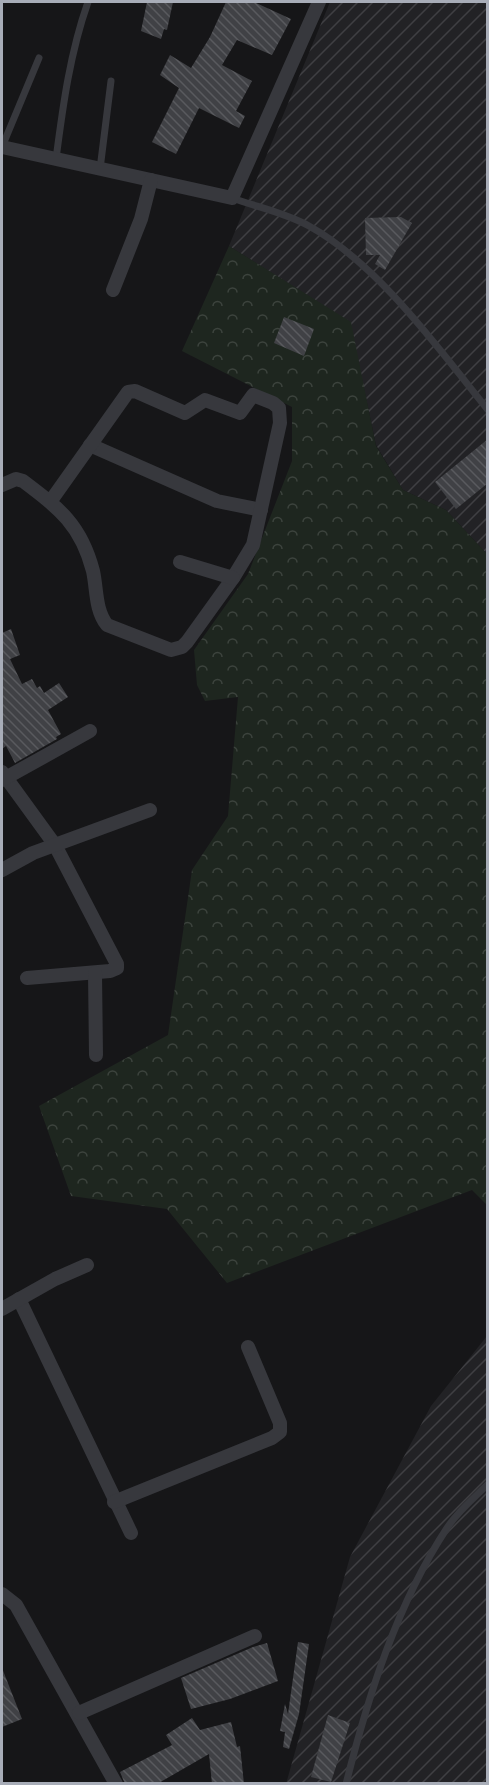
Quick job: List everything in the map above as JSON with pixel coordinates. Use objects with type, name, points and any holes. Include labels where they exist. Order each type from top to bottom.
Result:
[{"type":"street","points":[[2,148],[232,198],[319,2]]},
{"type":"street","points":[[113,290],[141,219],[151,180]]},
{"type":"street","points":[[2,485],[16,479],[50,502],[62,510],[81,534],[93,572],[99,612],[107,625],[171,650],[177,650],[187,642],[233,578],[253,545],[280,423],[279,408],[253,395],[244,411],[237,412],[205,400],[185,413],[135,390],[124,397],[50,502]]},
{"type":"street","points":[[90,445],[217,501],[261,510]]},
{"type":"street","points":[[180,562],[233,578]]},
{"type":"street","points":[[27,978],[95,973],[116,969],[117,964],[55,845],[3,777],[90,731]]},
{"type":"street","points":[[2,870],[55,845],[150,810]]},
{"type":"street","points":[[95,973],[96,1055]]},
{"type":"street","points":[[2,1309],[55,1279],[87,1265]]},
{"type":"street","points":[[19,1299],[130,1533]]},
{"type":"street","points":[[114,1502],[272,1438],[280,1432],[280,1423],[248,1347]]},
{"type":"street","points":[[2,1596],[16,1605],[79,1713],[116,1784]]},
{"type":"street","points":[[79,1713],[255,1636]]},
{"type":"lane","points":[[56,159],[63,101],[76,36],[88,2]]},
{"type":"lane","points":[[2,148],[39,57]]},
{"type":"lane","points":[[100,169],[111,81]]},
{"type":"lane","points":[[232,198],[308,225],[354,256],[388,292],[488,410]]},
{"type":"lane","points":[[346,1784],[362,1722],[403,1607],[448,1526],[488,1484]]},
{"type":"shaded area","points":[[330,2],[487,2],[487,554],[446,510],[403,490],[376,445],[350,322],[229,246]]},
{"type":"shaded area","points":[[487,1336],[487,1783],[286,1784],[350,1557],[431,1406]]},
{"type":"green space","points":[[229,246],[351,322],[376,446],[403,490],[446,510],[487,554],[487,1205],[472,1190],[227,1283],[167,1209],[71,1196],[39,1106],[168,1035],[192,870],[228,816],[238,697],[205,701],[197,685],[194,650],[248,574],[292,461],[292,407],[182,351]]},
{"type":"building","points":[[147,2],[173,2],[167,30],[164,29],[161,39],[141,31]]},
{"type":"building","points":[[226,2],[254,2],[291,19],[272,55],[237,40],[222,65],[252,81],[236,111],[245,116],[239,128],[199,108],[176,154],[152,142],[179,88],[160,75],[170,55],[191,68],[210,37]]},
{"type":"building","points":[[401,217],[412,223],[385,270],[375,264],[380,255],[366,255],[365,218]]},
{"type":"building","points":[[284,317],[314,329],[304,356],[274,343]]},
{"type":"building","points":[[488,439],[488,483],[456,509],[435,482]]},
{"type":"building","points":[[11,629],[20,655],[10,659],[22,684],[32,679],[37,688],[40,686],[44,693],[59,683],[68,697],[48,710],[61,734],[56,737],[57,739],[15,763],[6,746],[2,749],[2,633]]},
{"type":"building","points":[[298,1642],[309,1644],[299,1714],[289,1749],[283,1747],[285,1732],[280,1731],[285,1704],[288,1714]]},
{"type":"building","points":[[267,1643],[278,1681],[230,1699],[191,1709],[181,1678]]},
{"type":"building","points":[[2,1668],[22,1719],[2,1727]]},
{"type":"building","points":[[328,1715],[350,1723],[331,1782],[311,1777]]},
{"type":"building","points":[[192,1718],[200,1730],[231,1722],[237,1747],[240,1746],[244,1784],[212,1784],[209,1754],[157,1784],[125,1784],[120,1772],[172,1745],[166,1735]]}]
